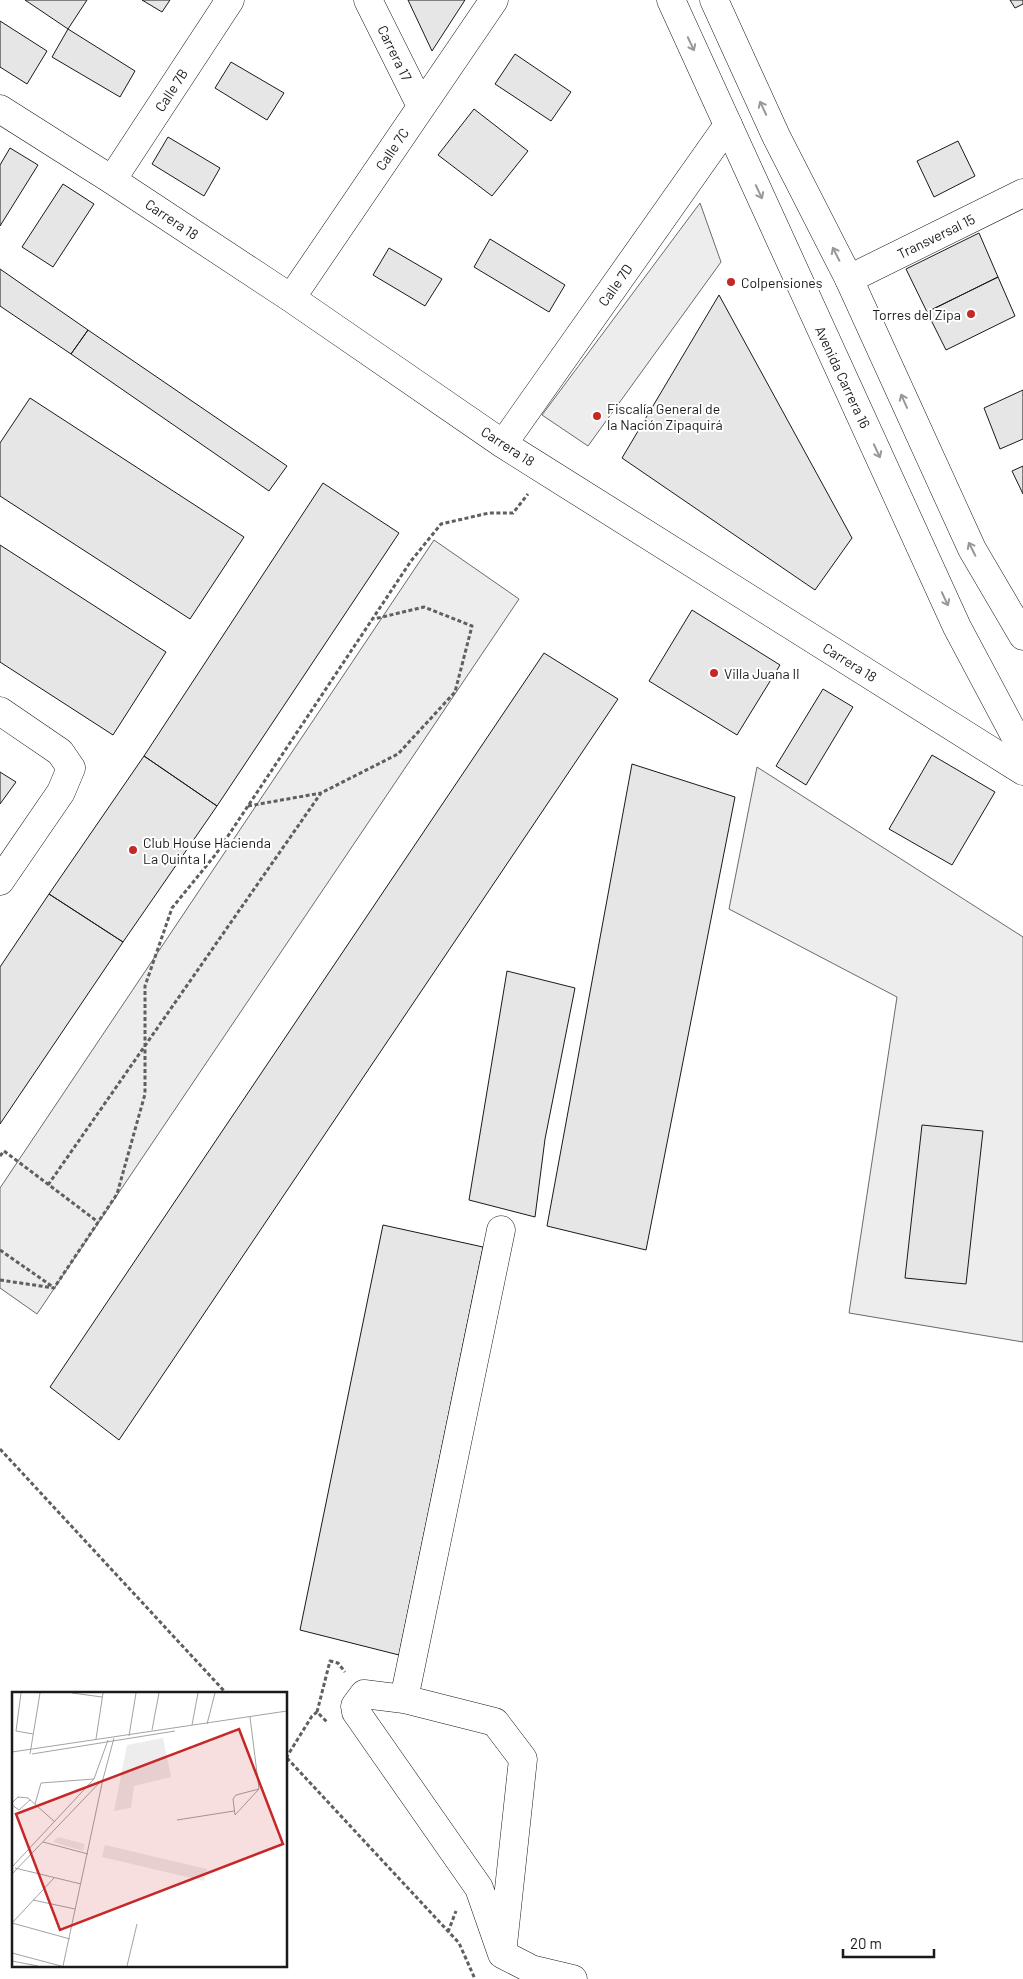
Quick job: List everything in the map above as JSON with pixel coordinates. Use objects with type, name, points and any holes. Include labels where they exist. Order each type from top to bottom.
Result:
[{"type":"street","name":"Calle 7B","points":[[112,180],[230,0]]},
{"type":"street","name":"Carrera 17","points":[[368,0],[421,106]]},
{"type":"street","name":"Calle 7C","points":[[291,298],[494,0]]},
{"type":"street","name":"Avenida Carrera 16","points":[[671,0],[957,627],[1023,751]]},
{"type":"street","points":[[714,0],[776,136],[849,279],[972,549],[1023,636]]},
{"type":"street","name":"Carrera 18","points":[[0,109],[291,298],[503,444],[1023,771]]},
{"type":"street","name":"Calle 7D","points":[[503,444],[728,125]]},
{"type":"street","name":"Transversal 15","points":[[849,279],[1023,193]]},
{"type":"street","points":[[0,711],[60,752],[71,768],[61,792],[0,881]]},
{"type":"street","points":[[404,1699],[501,1230]]},
{"type":"street","points":[[502,1954],[523,1759],[495,1722],[404,1699],[364,1694],[355,1706],[356,1712],[479,1888],[502,1954],[531,1969],[573,1979]]},
{"type":"path","points":[[54,1288],[117,1194],[145,1094],[145,986],[172,908],[216,854],[412,561],[441,524],[489,513],[513,513],[546,471]]},
{"type":"path","points":[[248,806],[322,792],[398,754],[455,692],[472,626],[424,607],[373,619]]},
{"type":"path","points":[[48,1185],[322,792]]},
{"type":"path","points":[[0,1156],[4,1151],[98,1222]]},
{"type":"path","points":[[0,1250],[54,1288]]},
{"type":"path","points":[[0,1280],[54,1288]]},
{"type":"path","points":[[0,1449],[225,1692]]},
{"type":"path","points":[[288,1759],[459,1944],[475,1979]]},
{"type":"shaded area","points":[[700,203],[721,262],[588,446],[542,415]]},
{"type":"shaded area","points":[[434,540],[519,599],[37,1314],[0,1288],[0,1188]]},
{"type":"shaded area","points":[[757,767],[1023,937],[1023,1342],[849,1313],[897,997],[729,909]]},
{"type":"building","points":[[25,0],[87,0],[68,29]]},
{"type":"building","points":[[142,0],[170,0],[162,12]]},
{"type":"building","points":[[408,0],[465,0],[432,51]]},
{"type":"building","points":[[1010,0],[1023,0],[1023,4],[1015,8]]},
{"type":"building","points":[[0,21],[47,51],[27,84],[0,67]]},
{"type":"building","points":[[68,29],[135,71],[120,97],[52,57]]},
{"type":"building","points":[[515,54],[571,92],[551,121],[495,84]]},
{"type":"building","points":[[231,62],[284,93],[267,120],[215,88]]},
{"type":"building","points":[[474,109],[528,151],[492,196],[438,155]]},
{"type":"building","points":[[168,137],[220,168],[204,196],[152,164]]},
{"type":"building","points":[[958,141],[975,176],[934,197],[917,161]]},
{"type":"building","points":[[10,148],[38,165],[0,226],[0,165]]},
{"type":"building","points":[[63,184],[94,204],[53,267],[22,247]]},
{"type":"building","points":[[979,233],[998,277],[927,312],[906,269]]},
{"type":"building","points":[[490,239],[565,285],[549,312],[474,267]]},
{"type":"building","points":[[389,248],[442,279],[425,306],[373,275]]},
{"type":"building","points":[[0,269],[88,330],[71,354],[0,306]]},
{"type":"building","name":"Torres del Zipa","points":[[998,277],[1015,316],[946,350],[927,312]]},
{"type":"building","points":[[719,295],[852,538],[815,590],[622,458]]},
{"type":"building","points":[[88,330],[287,466],[269,491],[71,354]]},
{"type":"building","points":[[1023,390],[1023,439],[1000,449],[984,408]]},
{"type":"building","points":[[30,398],[244,537],[190,619],[0,496],[0,443]]},
{"type":"building","points":[[1023,466],[1023,494],[1012,471]]},
{"type":"building","points":[[323,483],[399,533],[217,806],[144,756]]},
{"type":"building","points":[[0,545],[166,652],[113,735],[0,662]]},
{"type":"building","name":"Villa Juana II","points":[[692,610],[780,665],[737,735],[649,681]]},
{"type":"building","points":[[544,653],[618,699],[119,1440],[50,1387]]},
{"type":"building","points":[[823,689],[853,707],[806,785],[776,766]]},
{"type":"building","points":[[932,755],[995,792],[952,865],[889,829]]},
{"type":"building","name":"Club House Hacienda La Quinta I","points":[[144,756],[217,806],[123,942],[49,894]]},
{"type":"building","points":[[632,764],[735,797],[646,1250],[547,1226]]},
{"type":"building","points":[[0,772],[16,782],[0,804]]},
{"type":"building","points":[[49,894],[123,942],[0,1124],[0,967]]},
{"type":"building","points":[[507,971],[575,988],[545,1139],[535,1217],[469,1200]]},
{"type":"building","points":[[922,1125],[983,1131],[966,1284],[905,1278]]},
{"type":"building","points":[[383,1225],[483,1247],[399,1655],[300,1630]]},
{"type":"place","name":"Colpensiones","points":[[731,282]]},
{"type":"place","name":"Torres del Zipa","points":[[971,314]]},
{"type":"place","name":"Fiscalía General de la Nación Zipaquirá","points":[[597,416]]},
{"type":"place","name":"Villa Juana II","points":[[714,673]]},
{"type":"place","name":"Club House Hacienda La Quinta I","points":[[133,850]]}]
